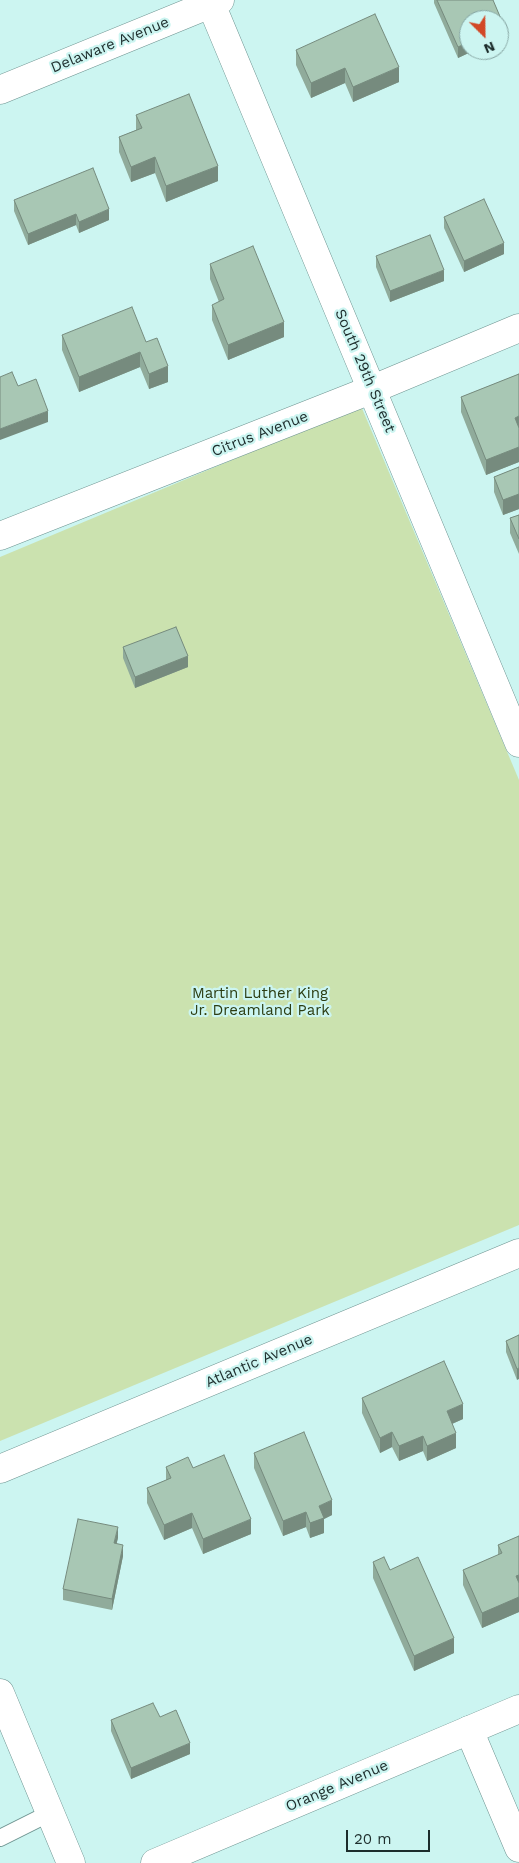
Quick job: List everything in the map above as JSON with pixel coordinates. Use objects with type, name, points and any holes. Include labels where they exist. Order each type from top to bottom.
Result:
[{"type":"street","name":"Delaware Avenue","points":[[0,90],[213,1]]},
{"type":"street","name":"South 29th Street","points":[[213,1],[519,743]]},
{"type":"street","name":"Citrus Avenue","points":[[0,536],[373,389],[519,328]]},
{"type":"street","name":"Atlantic Avenue","points":[[0,1469],[519,1253]]},
{"type":"street","points":[[0,1693],[71,1863]]},
{"type":"street","name":"Orange Avenue","points":[[155,1863],[519,1709]]},
{"type":"street","points":[[469,1730],[519,1848]]},
{"type":"lane","points":[[0,1838],[50,1813]]},
{"type":"green space","name":"Martin Luther King Jr. Dreamland Park","points":[[361,406],[519,780],[519,1225],[0,1441],[0,557]]},
{"type":"building","points":[[437,0],[493,0],[497,10],[459,10],[458,47]]},
{"type":"building","points":[[375,14],[399,67],[353,87],[345,68],[311,83],[296,50]]},
{"type":"building","points":[[189,94],[218,166],[166,186],[155,157],[131,167],[119,137],[142,128],[136,115]]},
{"type":"building","points":[[93,168],[109,209],[79,222],[76,214],[28,234],[14,200]]},
{"type":"building","points":[[484,199],[504,243],[464,261],[444,217]]},
{"type":"building","points":[[430,235],[444,270],[390,291],[376,256]]},
{"type":"building","points":[[253,246],[284,322],[228,345],[212,305],[224,299],[210,264]]},
{"type":"building","points":[[132,307],[146,342],[157,338],[168,366],[149,374],[140,352],[79,377],[62,335]]},
{"type":"building","points":[[12,372],[18,386],[36,379],[48,411],[0,429],[0,377]]},
{"type":"building","points":[[519,374],[519,416],[515,418],[519,428],[519,447],[486,460],[461,397]]},
{"type":"building","points":[[519,467],[519,494],[503,500],[494,477]]},
{"type":"building","points":[[519,515],[519,539],[510,518]]},
{"type":"building","points":[[176,627],[188,656],[135,677],[123,647]]},
{"type":"building","points":[[519,1335],[519,1368],[517,1369],[506,1341]]},
{"type":"building","points":[[444,1361],[463,1404],[447,1411],[456,1433],[427,1446],[423,1436],[399,1446],[392,1432],[380,1438],[362,1398]]},
{"type":"building","points":[[304,1432],[332,1500],[319,1506],[324,1518],[310,1523],[306,1512],[283,1521],[254,1453]]},
{"type":"building","points":[[224,1455],[251,1519],[203,1539],[192,1513],[164,1525],[147,1488],[171,1478],[166,1467],[188,1457],[193,1468]]},
{"type":"building","points":[[78,1519],[118,1527],[114,1543],[123,1545],[112,1599],[63,1589]]},
{"type":"building","points":[[519,1536],[519,1575],[516,1576],[519,1583],[519,1597],[482,1613],[463,1570],[502,1553],[498,1545]]},
{"type":"building","points":[[384,1557],[390,1570],[418,1557],[454,1638],[414,1656],[373,1562]]},
{"type":"building","points":[[153,1703],[160,1717],[176,1710],[190,1743],[131,1768],[111,1720]]}]
